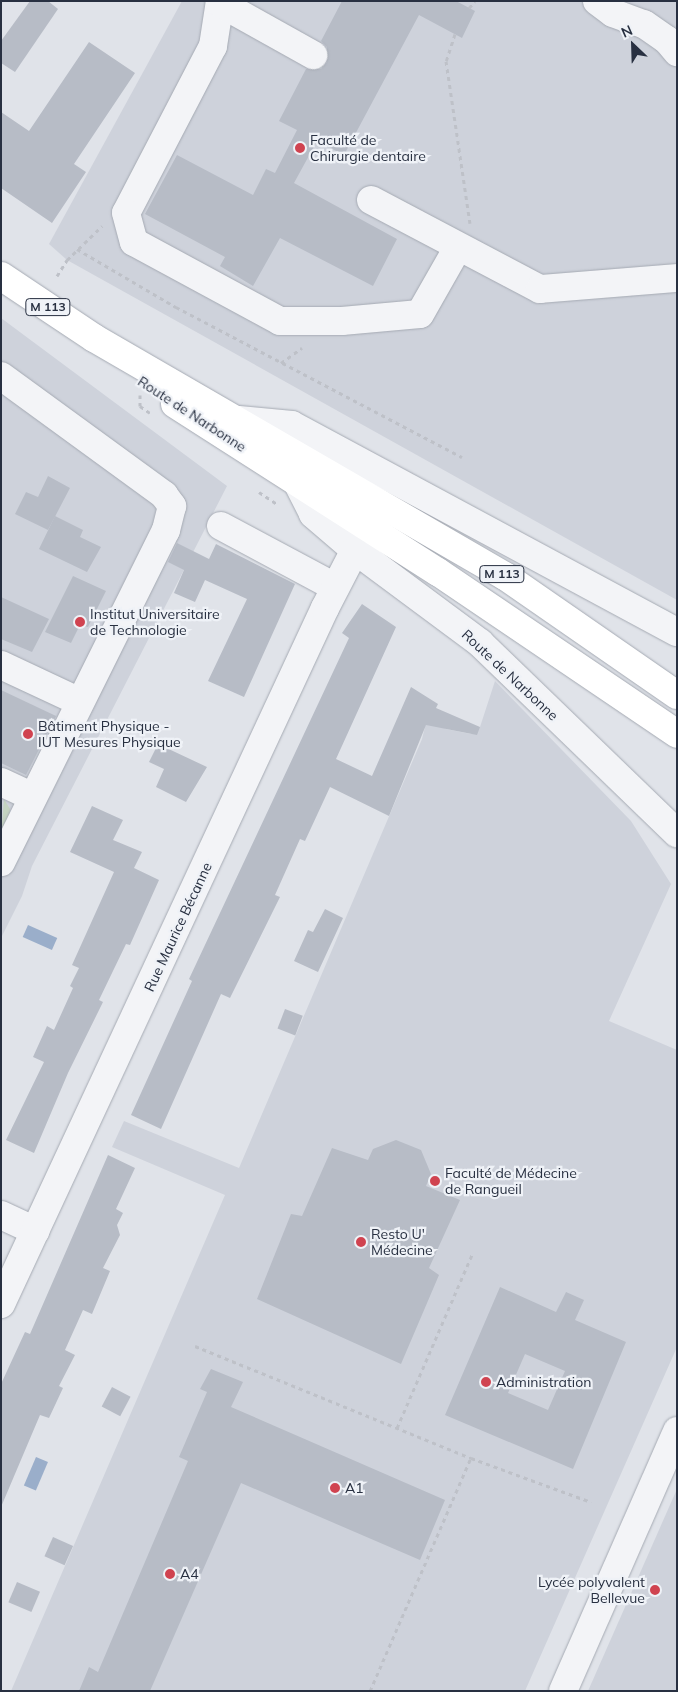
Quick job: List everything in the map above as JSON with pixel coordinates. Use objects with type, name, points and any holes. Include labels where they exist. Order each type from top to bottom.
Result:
[{"type":"main road","name":"Route de Narbonne","points":[[1,276],[94,338],[239,420],[506,576],[677,695]]},
{"type":"main road","name":"Route de Narbonne","points":[[94,338],[140,382],[438,572],[677,734]]},
{"type":"street","points":[[597,1],[613,13],[644,24],[667,40],[677,52]]},
{"type":"street","points":[[313,55],[220,2],[213,46],[126,213],[134,242],[280,321],[342,322],[420,314],[466,251]]},
{"type":"street","points":[[371,200],[540,289],[677,278]]},
{"type":"street","points":[[1,376],[164,495],[172,506],[166,530],[1,862]]},
{"type":"street","name":"Route de Narbonne","points":[[239,420],[298,428],[677,632]]},
{"type":"street","name":"Route de Narbonne","points":[[297,482],[313,514],[355,550],[480,643],[677,833]]},
{"type":"street","points":[[222,526],[335,587]]},
{"type":"street","name":"Rue Maurice Bécanne","points":[[1,1304],[335,587],[355,550]]},
{"type":"street","points":[[1,665],[80,702]]},
{"type":"street","points":[[1,782],[33,797]]},
{"type":"street","points":[[1,1215],[35,1231]]},
{"type":"street","points":[[564,1691],[677,1431]]},
{"type":"path","points":[[469,8],[475,1]]},
{"type":"path","points":[[455,34],[446,61],[466,251]]},
{"type":"path","points":[[57,276],[78,250],[114,216],[126,213]]},
{"type":"path","points":[[78,250],[176,307],[462,457]]},
{"type":"path","points":[[397,1428],[472,1255]]},
{"type":"path","points":[[195,1346],[471,1458],[591,1502]]},
{"type":"path","points":[[370,1691],[471,1458]]},
{"type":"shaded area","points":[[182,1],[677,1],[677,600],[67,260],[49,244]]},
{"type":"shaded area","name":"Institut Universitaire de Technologie","points":[[1,318],[227,486],[32,866],[22,896],[1,938]]},
{"type":"shaded area","name":"Faculté de Médecine de Rangueil","points":[[495,681],[631,821],[671,884],[609,1021],[677,1050],[677,1347],[525,1691],[11,1691],[225,1195],[112,1147],[124,1121],[239,1168],[422,739],[428,715],[446,729],[471,734],[480,727]]},
{"type":"shaded area","name":"Lycée polyvalent Bellevue","points":[[677,1489],[677,1691],[588,1691]]},
{"type":"green space","points":[[4,799],[10,809],[10,818],[1,837]]},
{"type":"water","points":[[28,925],[57,938],[52,950],[23,937]]},
{"type":"water","points":[[36,1457],[48,1462],[36,1491],[24,1486]]},
{"type":"building","points":[[30,1],[48,1],[58,9],[15,72],[1,63],[1,41]]},
{"type":"building","name":"Faculté de Chirurgie dentaire","points":[[342,1],[456,1],[475,11],[462,38],[419,15],[344,155],[317,141],[294,183],[397,239],[373,286],[280,238],[253,286],[220,266],[225,257],[145,214],[177,155],[253,195],[266,169],[275,173],[297,130],[279,121],[306,69],[321,69],[327,62],[327,47],[321,41]]},
{"type":"building","points":[[89,42],[135,73],[74,164],[86,172],[52,223],[1,188],[1,112],[29,131]]},
{"type":"building","points":[[48,476],[70,488],[48,530],[15,514],[26,492],[38,497]]},
{"type":"building","points":[[55,516],[83,530],[80,537],[101,547],[87,572],[39,549]]},
{"type":"building","points":[[177,543],[209,559],[216,544],[295,584],[244,697],[208,681],[247,599],[205,580],[195,602],[174,593],[184,570],[168,562]]},
{"type":"building","points":[[73,576],[106,591],[88,627],[80,625],[71,643],[45,632]]},
{"type":"building","points":[[1,597],[49,619],[32,652],[1,639]]},
{"type":"building","points":[[362,604],[396,627],[336,759],[372,776],[411,687],[438,704],[436,708],[480,727],[477,735],[426,725],[389,816],[330,787],[305,841],[300,839],[275,895],[280,897],[230,998],[221,994],[161,1129],[131,1115],[192,981],[189,979],[349,638],[342,633]]},
{"type":"building","name":"Bâtiment Physique - IUT Mesures Physique","points":[[1,690],[56,716],[26,775],[1,763]]},
{"type":"building","points":[[158,744],[207,767],[186,802],[156,787],[164,769],[149,762]]},
{"type":"building","points":[[92,806],[123,820],[113,840],[142,852],[134,868],[159,880],[130,945],[126,944],[99,1000],[103,1002],[68,1073],[34,1153],[6,1140],[44,1062],[33,1057],[47,1026],[54,1030],[73,988],[70,986],[79,968],[72,965],[114,872],[70,852]]},
{"type":"building","points":[[325,909],[343,918],[318,972],[294,961],[308,930],[313,932]]},
{"type":"building","points":[[285,1009],[303,1016],[295,1035],[277,1029]]},
{"type":"building","name":"Resto U' Médecine","points":[[396,1140],[421,1150],[431,1174],[426,1186],[460,1200],[429,1268],[439,1275],[401,1364],[257,1299],[291,1214],[302,1216],[332,1148],[368,1160],[373,1149]]},
{"type":"building","points":[[108,1155],[135,1168],[116,1209],[123,1213],[117,1225],[120,1235],[103,1268],[110,1271],[92,1314],[83,1310],[65,1350],[75,1355],[59,1386],[63,1388],[49,1418],[40,1415],[1,1507],[1,1384],[25,1332],[30,1334]]},
{"type":"building","name":"Administration","points":[[500,1287],[556,1312],[566,1292],[584,1300],[575,1320],[626,1342],[573,1469],[445,1415]],"holes":[[[525,1354],[565,1371],[548,1410],[508,1393]]]},
{"type":"building","points":[[211,1369],[243,1382],[231,1407],[445,1500],[420,1560],[241,1483],[150,1691],[79,1691],[89,1667],[98,1672],[188,1461],[179,1457],[207,1392],[200,1389]]},
{"type":"building","points":[[112,1387],[131,1397],[120,1416],[102,1406]]},
{"type":"building","points":[[53,1537],[73,1546],[65,1565],[44,1556]]},
{"type":"building","points":[[17,1582],[40,1592],[31,1612],[8,1602]]},
{"type":"place","name":"Faculté de Chirurgie dentaire","points":[[300,148]]},
{"type":"place","name":"Institut Universitaire de Technologie","points":[[80,622]]},
{"type":"place","name":"Bâtiment Physique - IUT Mesures Physique","points":[[28,734]]},
{"type":"place","name":"Faculté de Médecine de Rangueil","points":[[435,1181]]},
{"type":"place","name":"Resto U' Médecine","points":[[361,1242]]},
{"type":"place","name":"Administration","points":[[486,1382]]},
{"type":"place","name":"A1","points":[[335,1488]]},
{"type":"place","name":"A4","points":[[170,1574]]},
{"type":"place","name":"Lycée polyvalent Bellevue","points":[[655,1590]]}]
